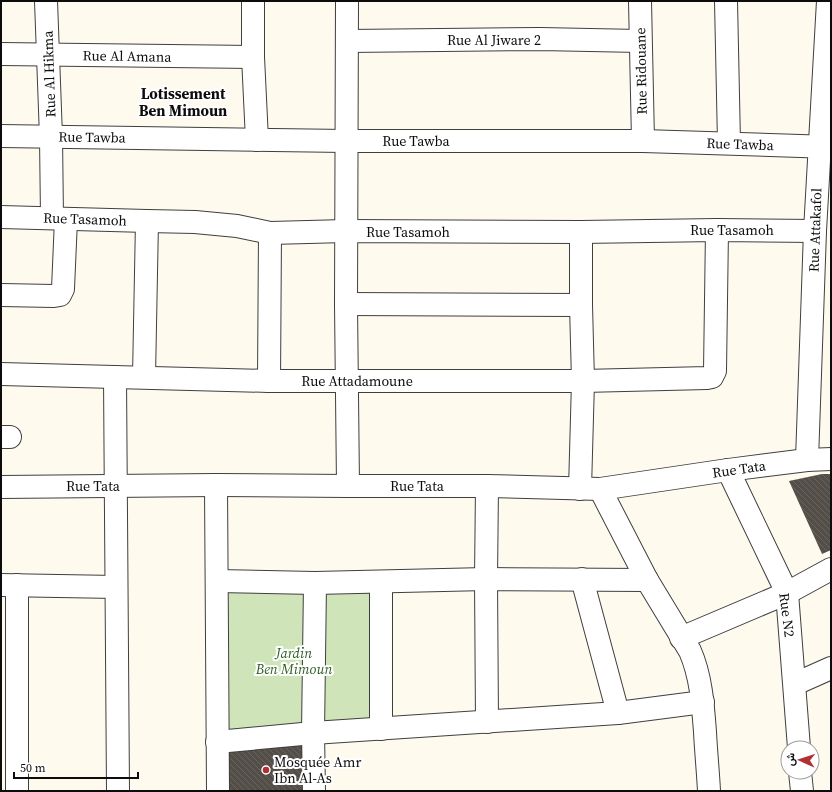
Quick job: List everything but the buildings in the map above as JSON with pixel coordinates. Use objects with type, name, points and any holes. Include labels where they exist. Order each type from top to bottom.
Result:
[{"type":"street","name":"Rue Al Hikma","points":[[1,295],[54,296],[60,295],[63,289],[59,218],[51,137],[46,1]]},
{"type":"street","points":[[253,1],[253,57],[257,140]]},
{"type":"street","points":[[347,1],[346,304],[348,486]]},
{"type":"street","name":"Rue Ridouane","points":[[640,1],[643,141]]},
{"type":"street","points":[[726,1],[728,143]]},
{"type":"street","name":"Rue Attakafol","points":[[806,460],[815,231],[825,147],[828,1]]},
{"type":"street","name":"Rue Al Jiware 2","points":[[348,40],[540,39],[640,41]]},
{"type":"street","name":"Rue Al Amana","points":[[1,54],[253,57]]},
{"type":"street","name":"Rue Tawba","points":[[1,136],[346,141],[643,141],[825,147]]},
{"type":"street","name":"Rue Tasamoh","points":[[1,217],[146,222],[195,222],[237,226],[270,233],[346,231],[815,231]]},
{"type":"street","points":[[144,377],[146,222]]},
{"type":"street","name":"Rue Attadamoune","points":[[1,374],[269,381],[583,381],[712,377],[715,371],[717,230]]},
{"type":"street","points":[[581,232],[583,381],[590,489],[690,651],[698,673],[703,702],[709,791]]},
{"type":"street","points":[[269,381],[270,233]]},
{"type":"street","points":[[346,304],[581,305]]},
{"type":"street","points":[[115,377],[118,791]]},
{"type":"street","name":"Rue Tata","points":[[1,487],[216,485],[487,486],[590,489],[806,460],[831,459]]},
{"type":"street","name":"Rue N2","points":[[728,470],[787,593],[798,740]]},
{"type":"street","points":[[216,485],[218,791]]},
{"type":"street","points":[[486,722],[487,486]]},
{"type":"street","points":[[682,638],[787,593],[831,569]]},
{"type":"street","points":[[217,581],[315,583],[486,579],[647,580]]},
{"type":"street","points":[[582,579],[618,713]]},
{"type":"street","points":[[381,582],[381,728]]},
{"type":"street","points":[[314,791],[313,733],[315,583]]},
{"type":"street","points":[[17,791],[9,585],[116,587]]},
{"type":"street","points":[[794,684],[831,668]]},
{"type":"street","points":[[217,742],[381,728],[618,713],[703,702]]},
{"type":"street","points":[[801,780],[802,791]]},
{"type":"green space","name":"Jardin Ben Mimoun","points":[[391,590],[390,719],[225,738],[225,593]]},
{"type":"place","name":"Mosquée Amr Ibn Al-As","points":[[266,770]]},
{"type":"district","name":"Lotissement Ben Mimoun","points":[[183,102]]}]
